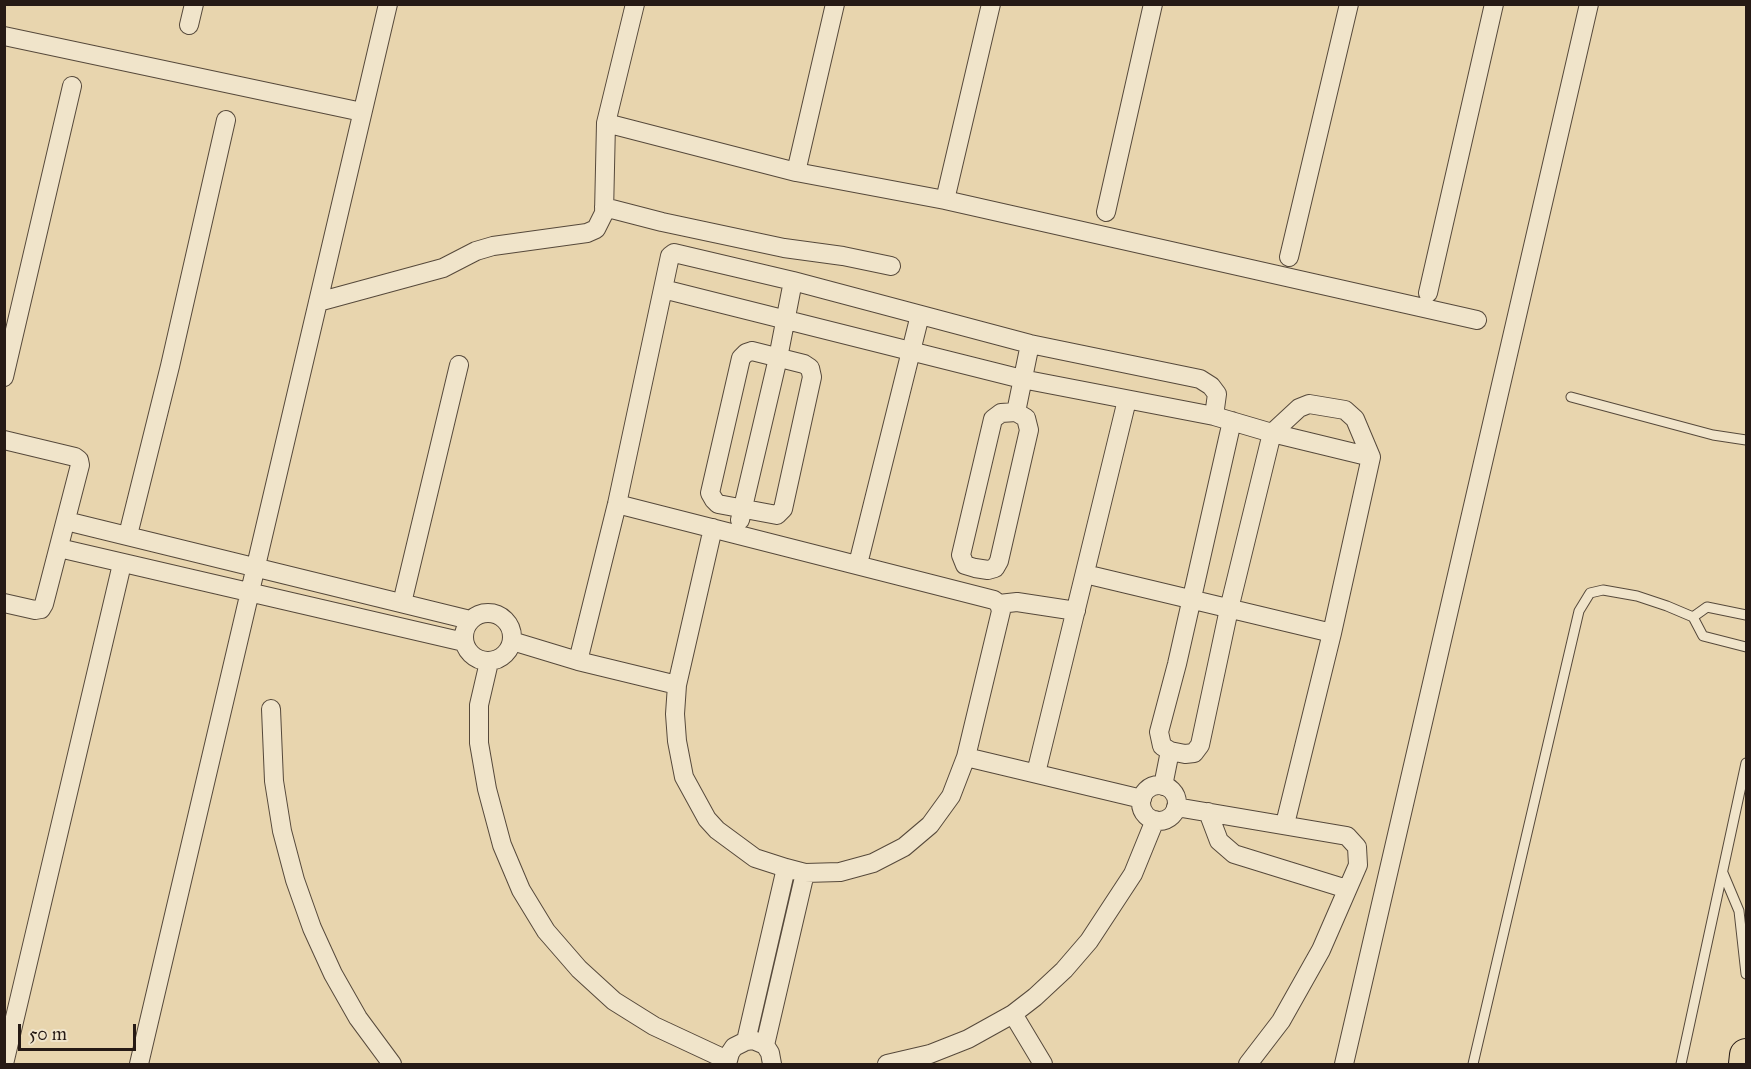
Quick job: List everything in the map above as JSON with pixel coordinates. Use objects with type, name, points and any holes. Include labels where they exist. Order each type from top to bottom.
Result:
[{"type":"highway","points":[[1745,1065],[1746,1055]]},
{"type":"street","points":[[189,25],[194,4]]},
{"type":"street","points":[[139,1065],[387,4]]},
{"type":"street","points":[[318,302],[443,268],[476,251],[493,246],[587,233],[596,229],[601,222],[603,207],[606,123],[635,4]]},
{"type":"street","points":[[796,172],[836,4]]},
{"type":"street","points":[[945,200],[991,4]]},
{"type":"street","points":[[1106,212],[1153,4]]},
{"type":"street","points":[[1289,257],[1349,4]]},
{"type":"street","points":[[1428,293],[1494,4]]},
{"type":"street","points":[[1344,1065],[1589,4]]},
{"type":"street","points":[[4,36],[362,112]]},
{"type":"street","points":[[4,377],[72,86]]},
{"type":"street","points":[[128,536],[170,366],[226,120]]},
{"type":"street","points":[[606,123],[796,172],[945,200],[1477,320]]},
{"type":"street","points":[[603,207],[784,248],[843,256],[891,266]]},
{"type":"street","points":[[578,661],[617,504],[670,256],[674,253],[793,281],[1030,344],[1200,379],[1211,386],[1217,394],[1214,416]]},
{"type":"street","points":[[737,534],[793,281]]},
{"type":"street","points":[[663,289],[1022,379],[1214,416],[1371,457]]},
{"type":"street","points":[[858,564],[920,315]]},
{"type":"street","points":[[1016,412],[1030,344]]},
{"type":"street","points":[[752,351],[804,364],[810,368],[812,377],[783,509],[777,515],[742,509],[718,504],[710,493],[741,358],[752,351]]},
{"type":"street","points":[[402,603],[459,365]]},
{"type":"street","points":[[1036,773],[1127,400]]},
{"type":"street","points":[[1232,421],[1159,732],[1162,746],[1170,751],[1194,753],[1200,744],[1229,609],[1272,433],[1299,408],[1309,404],[1345,410],[1355,419],[1371,457],[1332,633],[1284,824]]},
{"type":"street","points":[[1016,412],[1026,418],[1029,430],[999,561],[995,568],[988,570],[975,568],[965,565],[961,555],[993,419],[1001,413],[1016,412]]},
{"type":"street","points":[[4,440],[68,454],[79,460],[80,465],[44,604],[40,609],[35,610],[4,603]]},
{"type":"street","points":[[617,504],[858,564],[994,600],[999,604],[1001,611],[966,757],[951,796],[930,825],[904,847],[873,863],[840,872],[805,873],[755,858],[732,842],[706,819],[684,777],[676,741],[675,714],[677,685],[713,528]]},
{"type":"street","points":[[66,521],[470,620]]},
{"type":"street","points":[[160,573],[168,545]]},
{"type":"street","points":[[59,548],[464,642]]},
{"type":"street","points":[[4,1064],[122,564]]},
{"type":"street","points":[[971,594],[975,568]]},
{"type":"street","points":[[1085,574],[1332,633]]},
{"type":"street","points":[[999,604],[1017,602],[1076,611]]},
{"type":"street","points":[[486,612],[503,617],[512,632],[512,641],[504,656],[489,662],[473,657],[464,642],[464,634],[470,620],[486,612]]},
{"type":"street","points":[[512,641],[578,661],[677,685]]},
{"type":"street","points":[[489,662],[479,705],[479,743],[487,789],[502,845],[521,890],[546,931],[579,969],[615,1001],[654,1026],[727,1062],[734,1047],[753,1040],[765,1045],[770,1053],[772,1065]]},
{"type":"street","points":[[271,709],[274,781],[282,831],[295,880],[312,928],[333,974],[358,1018],[392,1065]]},
{"type":"street","points":[[1163,786],[1170,751]]},
{"type":"street","points":[[966,757],[1142,799]]},
{"type":"street","points":[[1163,786],[1174,794],[1176,807],[1168,818],[1155,820],[1144,812],[1142,799],[1149,788],[1163,786]]},
{"type":"street","points":[[1176,807],[1347,836],[1357,847],[1358,865],[1321,950],[1281,1021],[1248,1065]]},
{"type":"street","points":[[1208,812],[1219,841],[1234,854],[1347,889]]},
{"type":"street","points":[[887,1065],[930,1054],[968,1039],[1013,1014],[1064,970],[1089,941],[1133,874],[1155,820]]},
{"type":"street","points":[[746,1041],[786,868]]},
{"type":"street","points":[[765,1045],[805,873]]},
{"type":"street","points":[[1013,1014],[1043,1065]]},
{"type":"lane","points":[[1571,397],[1713,435],[1746,440]]},
{"type":"lane","points":[[1473,1065],[1579,611],[1590,592],[1603,590],[1638,597],[1694,617],[1703,636],[1746,647]]},
{"type":"lane","points":[[1694,617],[1707,607],[1746,615]]},
{"type":"lane","points":[[1681,1065],[1746,763]]},
{"type":"lane","points":[[1723,873],[1739,911],[1746,974]]}]
